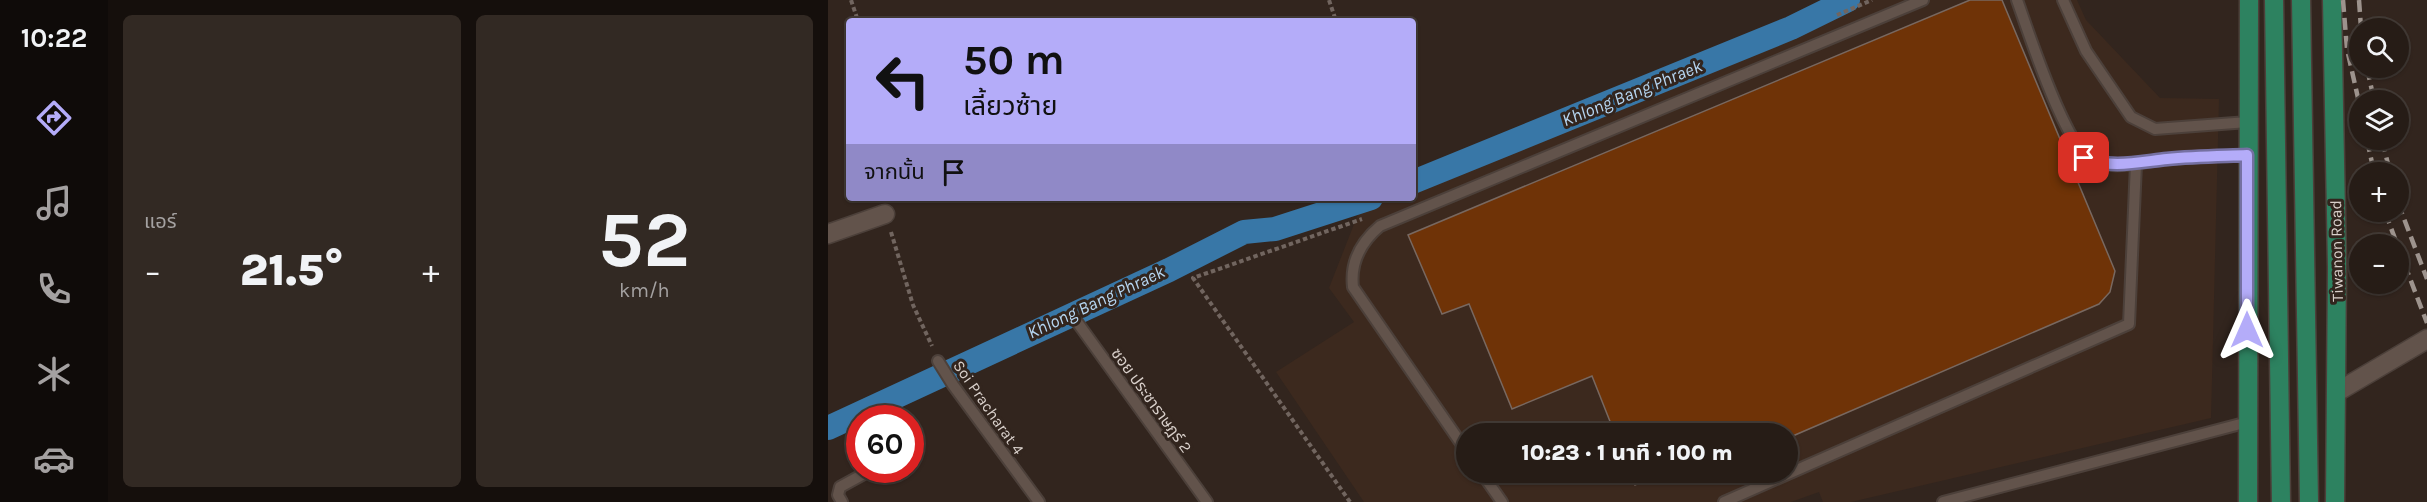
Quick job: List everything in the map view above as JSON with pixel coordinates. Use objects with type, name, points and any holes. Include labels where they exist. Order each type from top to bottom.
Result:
[{"type":"main road","points":[[2248,502],[2249,0]]},
{"type":"main road","points":[[2274,0],[2281,502]]},
{"type":"main road","name":"Tiwanon Road","points":[[2301,0],[2309,502]]},
{"type":"main road","name":"Tiwanon Road","points":[[2332,0],[2337,392],[2335,502]]},
{"type":"street","points":[[828,234],[885,214]]},
{"type":"street","points":[[2337,392],[2427,339]]},
{"type":"lane","points":[[1456,436],[1353,287],[1351,270],[1366,238],[1380,226],[1923,0]]},
{"type":"lane","points":[[2017,0],[2047,81],[2072,138],[2084,158],[2097,163],[2136,164],[2167,159],[2247,155]]},
{"type":"lane","points":[[2062,0],[2086,51],[2131,117],[2155,129],[2248,122]]},
{"type":"lane","points":[[1724,502],[2129,324],[2136,164]]},
{"type":"lane","name":"ซอย ประชาราษฎร์ 2","points":[[1072,315],[1207,502]]},
{"type":"lane","name":"Soi Pracharat 4","points":[[938,361],[1039,502]]},
{"type":"lane","points":[[1943,502],[2248,422]]},
{"type":"lane","points":[[842,502],[838,495],[840,487],[848,483]]},
{"type":"lane","points":[[1489,483],[1502,502]]},
{"type":"path","points":[[851,0],[857,18]]},
{"type":"path","points":[[1329,0],[1335,18]]},
{"type":"path","name":"Soi Pracharat 4","points":[[885,214],[913,305],[938,361]]},
{"type":"path","points":[[1350,502],[1192,278],[1371,216]]},
{"type":"shaded area","points":[[1851,0],[2077,0],[2086,20],[2160,98],[2219,99],[2211,418],[1851,502],[1823,502],[1819,492],[1791,502],[1364,502],[1276,372],[1354,322],[1329,288],[1358,214],[1382,201],[1416,201],[1416,181],[1453,160]]},
{"type":"building","points":[[1970,0],[2002,0],[2115,271],[2110,292],[2099,304],[1798,434],[1798,423],[1611,423],[1592,376],[1512,409],[1469,304],[1442,314],[1408,235]]},
{"type":"waterway","name":"Khlong Bang Phraek","points":[[1416,181],[1791,28],[1848,0]]},
{"type":"waterway","name":"Khlong Bang Phraek","points":[[828,428],[1169,270],[1244,232],[1275,229],[1362,201]]},
{"type":"railway","points":[[2343,0],[2347,49],[2356,90]]},
{"type":"railway","points":[[2359,0],[2360,18]]},
{"type":"railway","points":[[2369,78],[2372,90]]},
{"type":"railway","points":[[2369,150],[2372,162]]},
{"type":"railway","points":[[2384,150],[2388,162]]},
{"type":"railway","points":[[2389,222],[2393,234]]},
{"type":"railway","points":[[2405,222],[2427,279]]},
{"type":"railway","points":[[2409,276],[2427,323]]},
{"type":"route","points":[[2084,158],[2097,163],[2136,164],[2167,159],[2247,155],[2247,330]]}]
